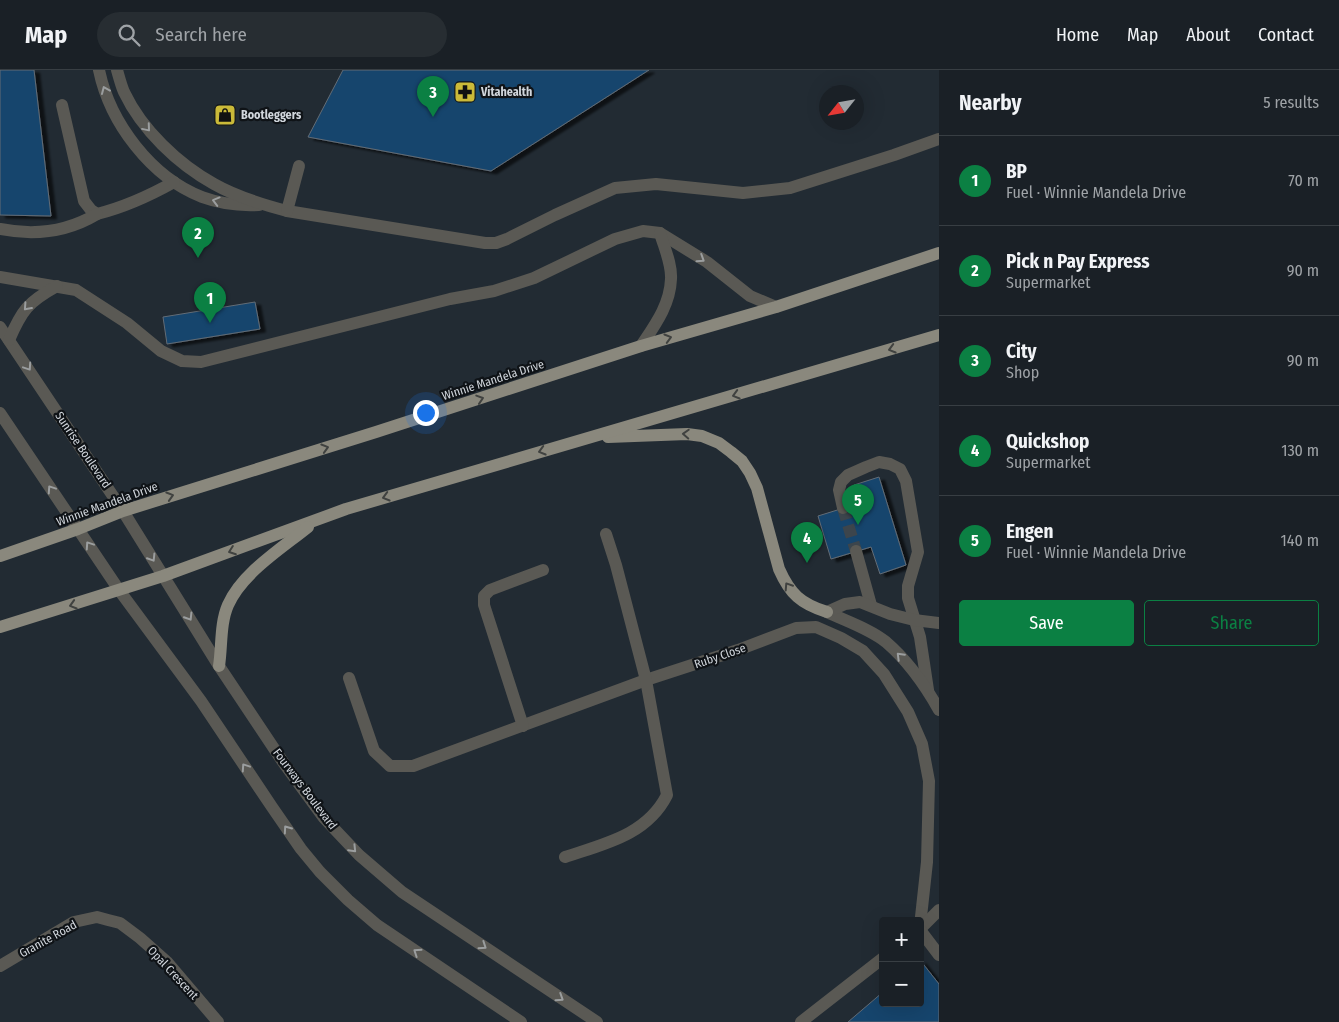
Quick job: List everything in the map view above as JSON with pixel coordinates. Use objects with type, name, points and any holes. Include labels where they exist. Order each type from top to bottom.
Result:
[{"type":"main road","name":"Winnie Mandela Drive","points":[[0,556],[78,530],[123,511],[376,432],[641,346],[776,307],[939,254]]},
{"type":"main road","points":[[0,628],[163,576],[346,509],[939,335]]},
{"type":"main road","points":[[588,438],[687,434],[702,436],[719,443],[742,461],[750,473],[757,488],[784,581],[800,600],[810,607],[827,612]]},
{"type":"main road","points":[[219,666],[228,606],[237,589],[256,569],[316,520]]},
{"type":"street","points":[[99,70],[102,83],[114,111],[129,135],[151,163],[174,182],[202,197],[218,202],[239,206],[264,205]]},
{"type":"street","points":[[117,70],[124,92],[141,121],[167,148],[193,170],[216,185],[264,205],[287,211],[475,242],[496,243],[507,239],[615,188],[656,184],[743,193],[790,188],[894,155],[939,138]]},
{"type":"street","points":[[62,105],[84,201],[90,210],[97,214]]},
{"type":"street","points":[[287,211],[299,166]]},
{"type":"street","points":[[0,229],[10,231],[54,231],[65,229],[97,214],[144,199],[174,182]]},
{"type":"street","points":[[0,277],[76,290],[127,323],[160,351],[182,361],[201,362],[450,299],[494,291],[534,278],[615,239],[643,231],[660,233],[707,262],[750,296],[776,307]]},
{"type":"street","points":[[641,346],[662,315],[668,297],[671,278],[660,233]]},
{"type":"street","points":[[9,340],[26,307],[37,297],[57,286]]},
{"type":"street","name":"Sunrise Boulevard","points":[[0,327],[123,511],[163,576]]},
{"type":"street","points":[[0,413],[119,590],[201,701],[301,850],[348,900],[377,925],[521,1022]]},
{"type":"street","points":[[843,508],[839,490],[841,482],[848,475],[879,462],[890,464],[900,470],[906,481],[918,552],[908,586],[908,598],[920,637],[928,690]]},
{"type":"street","points":[[565,857],[617,840],[640,828],[660,809],[667,795],[646,680],[606,534]]},
{"type":"street","points":[[856,551],[871,605]]},
{"type":"street","points":[[523,726],[484,605],[484,596],[490,590],[543,570]]},
{"type":"street","name":"Fourways Boulevard","points":[[163,576],[219,666],[283,762],[324,818],[359,855],[402,892],[597,1022]]},
{"type":"street","points":[[827,612],[852,602],[871,605],[890,614],[914,620],[939,623]]},
{"type":"street","points":[[827,612],[885,642],[904,660],[928,690],[939,710]]},
{"type":"street","name":"Ruby Close","points":[[349,678],[374,750],[390,766],[413,766],[646,680],[738,650],[796,628],[816,628],[841,638],[863,651],[884,674],[908,712],[922,744],[929,781],[927,862],[921,917]]},
{"type":"street","points":[[924,925],[939,910]]},
{"type":"street","name":"Granite Road","points":[[0,966],[74,922],[97,918]]},
{"type":"street","name":"Opal Crescent","points":[[97,918],[120,923],[140,938],[167,962],[218,1022]]},
{"type":"street","points":[[924,934],[939,954]]},
{"type":"street","points":[[801,1022],[879,961]]},
{"type":"building","points":[[0,70],[34,70],[51,216],[0,215]]},
{"type":"building","points":[[343,70],[649,70],[491,171],[308,137]]},
{"type":"building","points":[[255,302],[260,329],[167,344],[163,317]]},
{"type":"building","points":[[879,477],[906,565],[880,574],[871,547],[831,559],[818,516],[860,503],[854,485]]},
{"type":"building","points":[[924,965],[939,984],[939,1022],[848,1022],[879,995],[879,1007],[924,1007]]},
{"type":"tunnel","points":[[843,508],[856,551]]},
{"type":"place","name":"Vitahealth","points":[[465,92]]},
{"type":"place","name":"Bootleggers","points":[[225,115]]},
{"type":"place","name":"City","points":[[433,117]]},
{"type":"place","name":"Pick n Pay Express","points":[[198,258]]},
{"type":"place","name":"BP","points":[[210,323]]},
{"type":"place","name":"Engen","points":[[858,525]]},
{"type":"place","name":"Quickshop","points":[[807,563]]}]
